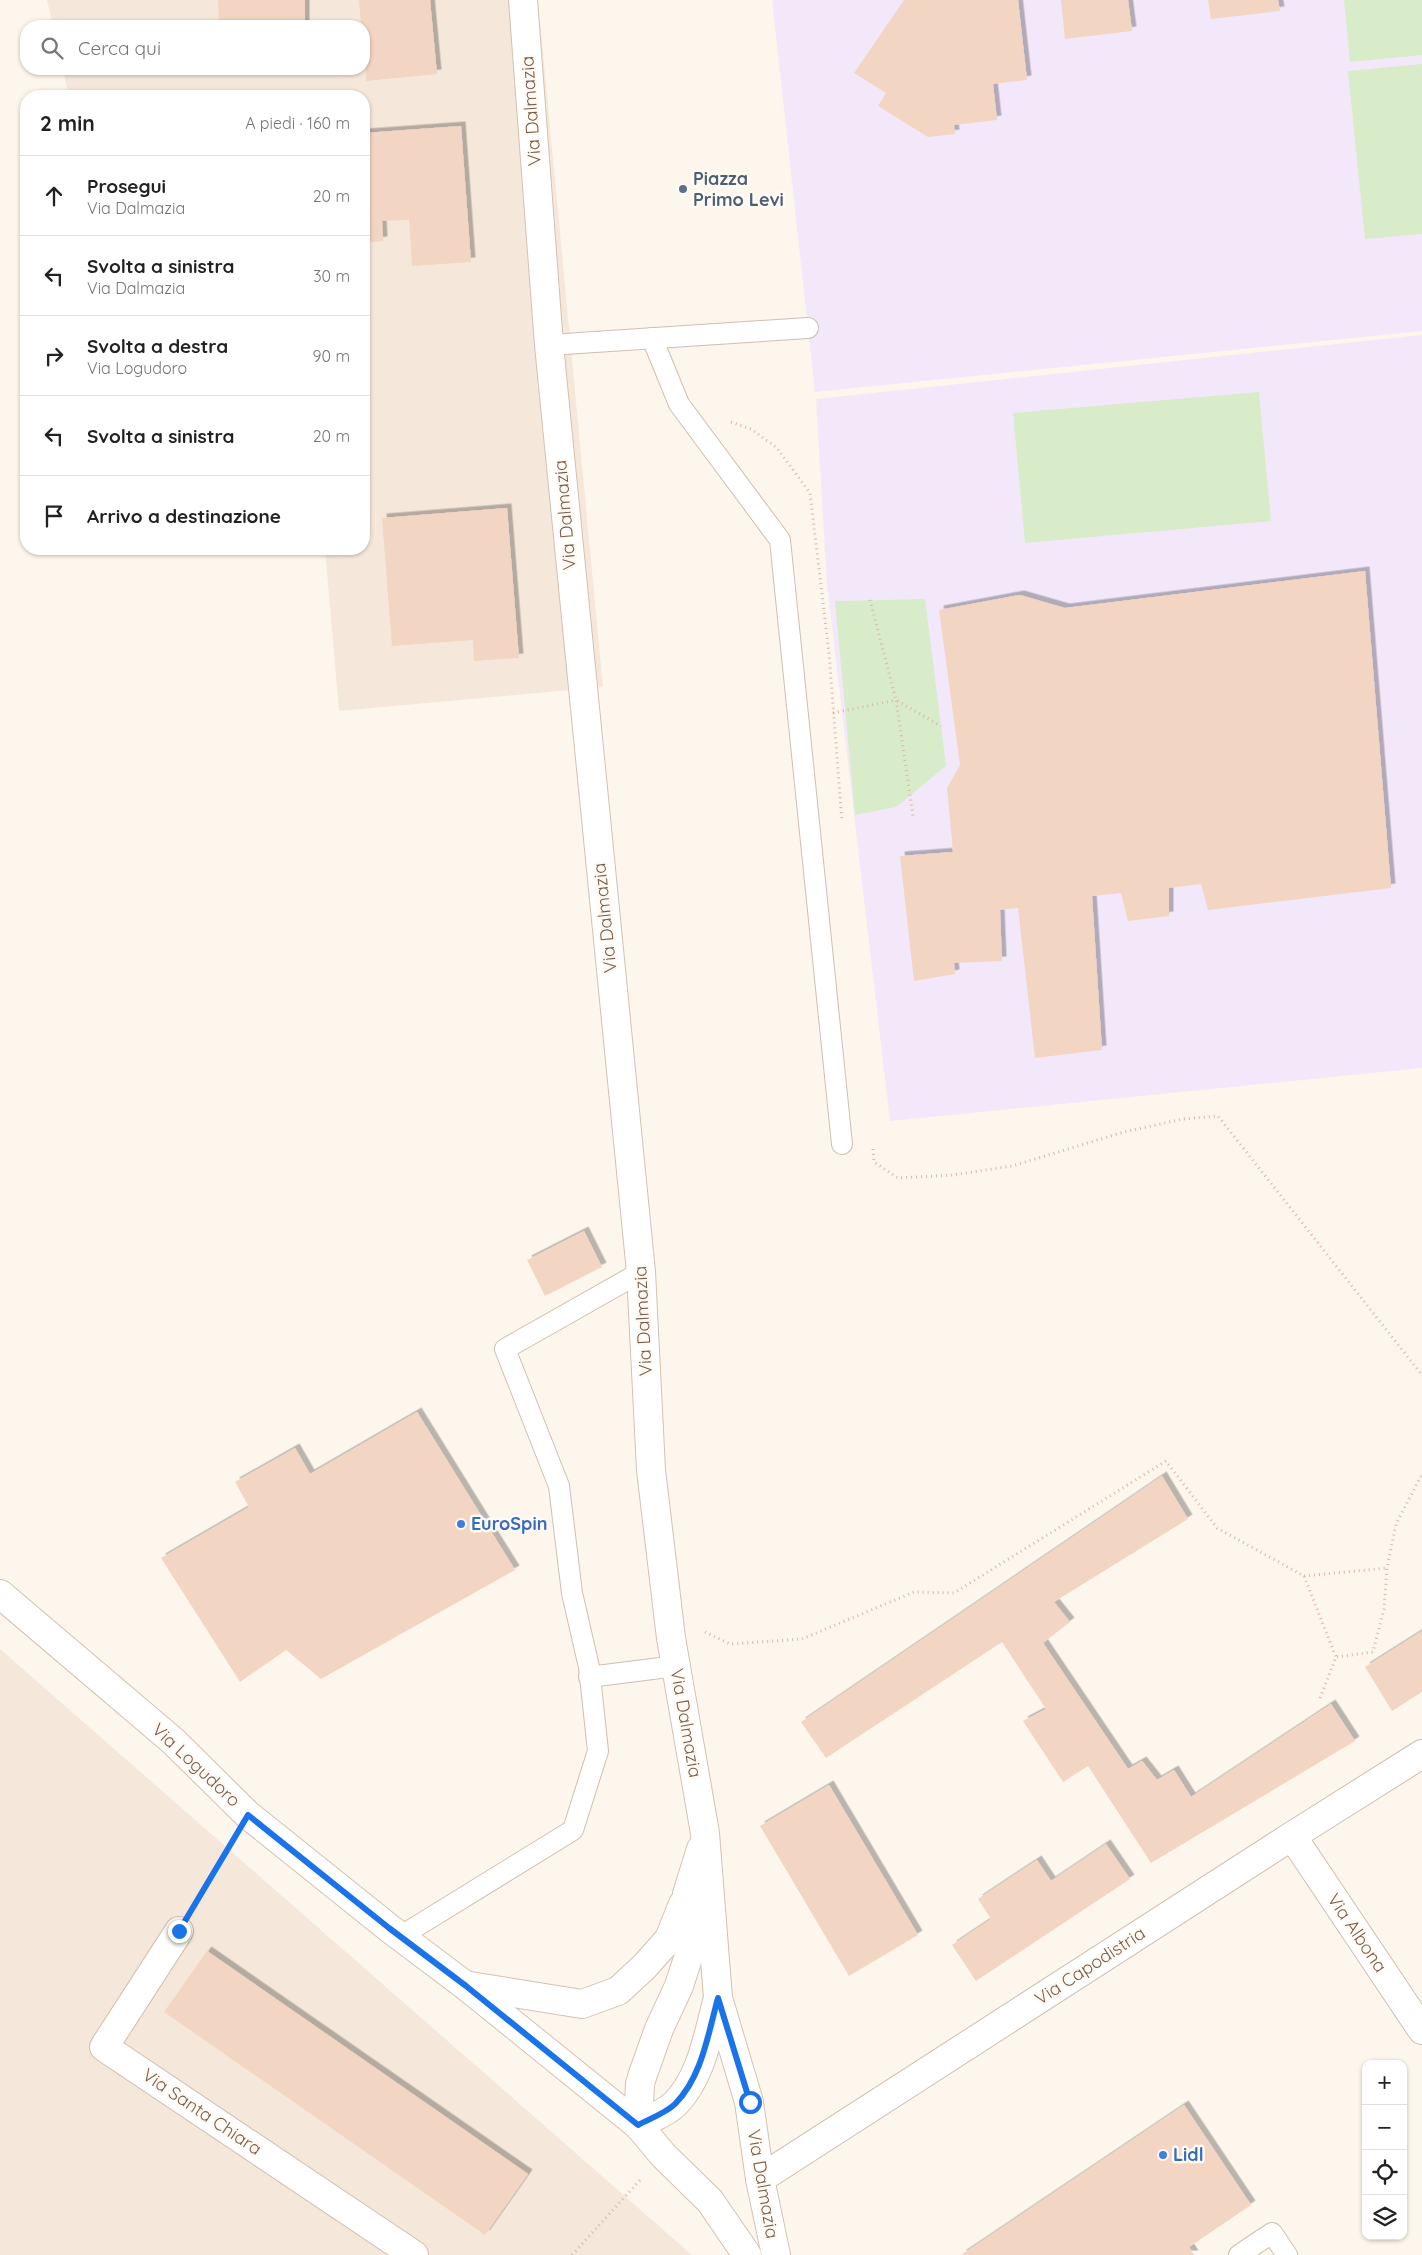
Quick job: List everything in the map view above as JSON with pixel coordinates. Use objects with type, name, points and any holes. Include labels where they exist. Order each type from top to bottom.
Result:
[{"type":"street","name":"Via Dalmazia","points":[[523,0],[549,344],[586,737],[641,1272],[651,1470],[671,1638],[705,1833],[718,1998],[750,2102],[760,2179],[776,2255]]},
{"type":"street","name":"Via Logudoro","points":[[0,1594],[173,1741],[248,1815],[466,1986],[638,2125],[663,2155],[710,2201],[747,2255]]},
{"type":"street","name":"Via Capodistria","points":[[760,2179],[1422,1754]]},
{"type":"street","name":"Via Dalmazia","points":[[466,1986],[582,2004],[618,1991],[644,1967],[669,1938],[687,1894],[705,1833]]},
{"type":"street","name":"Via Albona","points":[[1292,1836],[1422,2030]]},
{"type":"street","name":"Via Dalmazia","points":[[638,2125],[640,2084],[659,2029],[679,1986],[689,1954],[687,1894]]},
{"type":"street","name":"Via Santa Chiara","points":[[179,1931],[104,2047],[414,2255]]},
{"type":"street","name":"Via Dalmazia","points":[[638,2125],[674,2105],[690,2086],[705,2047],[718,1998]]},
{"type":"lane","points":[[549,344],[808,328]]},
{"type":"lane","points":[[652,338],[679,404],[780,540],[842,1144]]},
{"type":"lane","points":[[401,1936],[573,1830],[598,1751],[589,1677],[572,1593],[559,1486],[505,1349],[641,1272]]},
{"type":"lane","points":[[589,1677],[676,1666]]},
{"type":"lane","points":[[1238,2255],[1272,2233],[1287,2255]]},
{"type":"path","points":[[679,404],[751,429],[777,448],[810,493],[829,652],[842,830]]},
{"type":"path","points":[[870,600],[896,700],[913,816]]},
{"type":"path","points":[[833,714],[896,700],[941,726]]},
{"type":"path","points":[[872,1142],[874,1162],[898,1178],[952,1175],[1012,1166],[1124,1132],[1183,1118],[1218,1116],[1422,1375]]},
{"type":"path","points":[[671,1638],[705,1632],[730,1644],[802,1639],[914,1592],[954,1593],[1166,1461],[1217,1528],[1304,1576],[1387,1568]]},
{"type":"path","points":[[1336,1657],[1373,1652],[1384,1609],[1387,1568],[1396,1524],[1422,1474]]},
{"type":"path","points":[[1304,1576],[1336,1657],[1320,1698]]},
{"type":"path","points":[[179,1931],[248,1815]]},
{"type":"path","points":[[572,2255],[663,2155]]},
{"type":"shaded area","points":[[47,0],[538,0],[603,687],[339,711],[326,555],[370,555],[370,90],[68,90],[64,75],[370,75],[370,20],[52,20]]},
{"type":"shaded area","points":[[772,0],[1422,0],[1422,331],[815,392]]},
{"type":"shaded area","points":[[1422,335],[1422,1068],[890,1121],[827,584],[816,399]]},
{"type":"shaded area","points":[[0,1649],[692,2255],[0,2255]]},
{"type":"green space","points":[[1344,0],[1422,0],[1422,55],[1350,62]]},
{"type":"green space","points":[[1422,64],[1422,234],[1365,239],[1348,71]]},
{"type":"green space","points":[[1259,392],[1271,521],[1025,543],[1013,413]]},
{"type":"green space","points":[[925,599],[946,766],[896,807],[855,815],[835,601]]},
{"type":"building","points":[[218,0],[305,0],[305,20],[219,20]]},
{"type":"building","points":[[359,0],[430,0],[437,74],[366,81],[366,75],[370,75],[370,20],[361,20]]},
{"type":"building","points":[[904,0],[1018,0],[1027,80],[993,84],[997,120],[954,125],[955,134],[928,137],[878,106],[886,93],[854,73]]},
{"type":"building","points":[[1061,0],[1128,0],[1132,31],[1065,39]]},
{"type":"building","points":[[1208,0],[1278,0],[1280,11],[1211,19]]},
{"type":"building","points":[[461,126],[471,262],[412,266],[409,220],[382,221],[383,241],[370,242],[370,133]]},
{"type":"building","points":[[507,508],[519,658],[474,661],[473,640],[392,646],[382,518]]},
{"type":"building","points":[[1365,571],[1391,888],[1208,910],[1201,884],[1169,888],[1169,916],[1128,921],[1121,893],[1092,896],[1102,1050],[1035,1058],[1018,908],[1000,910],[1002,961],[954,963],[955,974],[914,981],[900,856],[953,852],[947,788],[960,765],[939,610],[1020,595],[1065,608]]},
{"type":"building","points":[[584,1231],[602,1267],[545,1296],[527,1260]]},
{"type":"building","points":[[417,1412],[515,1570],[321,1679],[286,1650],[240,1682],[161,1558],[249,1507],[235,1482],[295,1448],[310,1474]]},
{"type":"building","points":[[1162,1476],[1188,1519],[1054,1602],[1070,1622],[1043,1643],[1128,1769],[1142,1761],[1157,1780],[1174,1770],[1191,1797],[1331,1704],[1355,1741],[1151,1863],[1088,1766],[1063,1782],[1023,1721],[1046,1709],[1002,1642],[826,1758],[801,1722]]},
{"type":"building","points":[[1422,1631],[1422,1692],[1392,1711],[1365,1667]]},
{"type":"building","points":[[829,1785],[918,1935],[849,1976],[760,1826]]},
{"type":"building","points":[[1106,1844],[1130,1879],[976,1981],[952,1945],[991,1919],[978,1899],[1037,1860],[1051,1881]]},
{"type":"building","points":[[207,1951],[528,2174],[485,2235],[164,2012]]},
{"type":"building","name":"Lidl","points":[[1184,2105],[1251,2205],[1189,2247],[1194,2255],[961,2255]]},
{"type":"place","name":"Piazza Primo Levi","points":[[683,189]]},
{"type":"place","name":"EuroSpin","points":[[461,1524]]},
{"type":"place","name":"Lidl","points":[[1163,2155]]},
{"type":"route","points":[[179,1931],[248,1815],[301,1859],[466,1986],[638,2125],[674,2105],[690,2086],[705,2047],[718,1998],[750,2102]]}]
